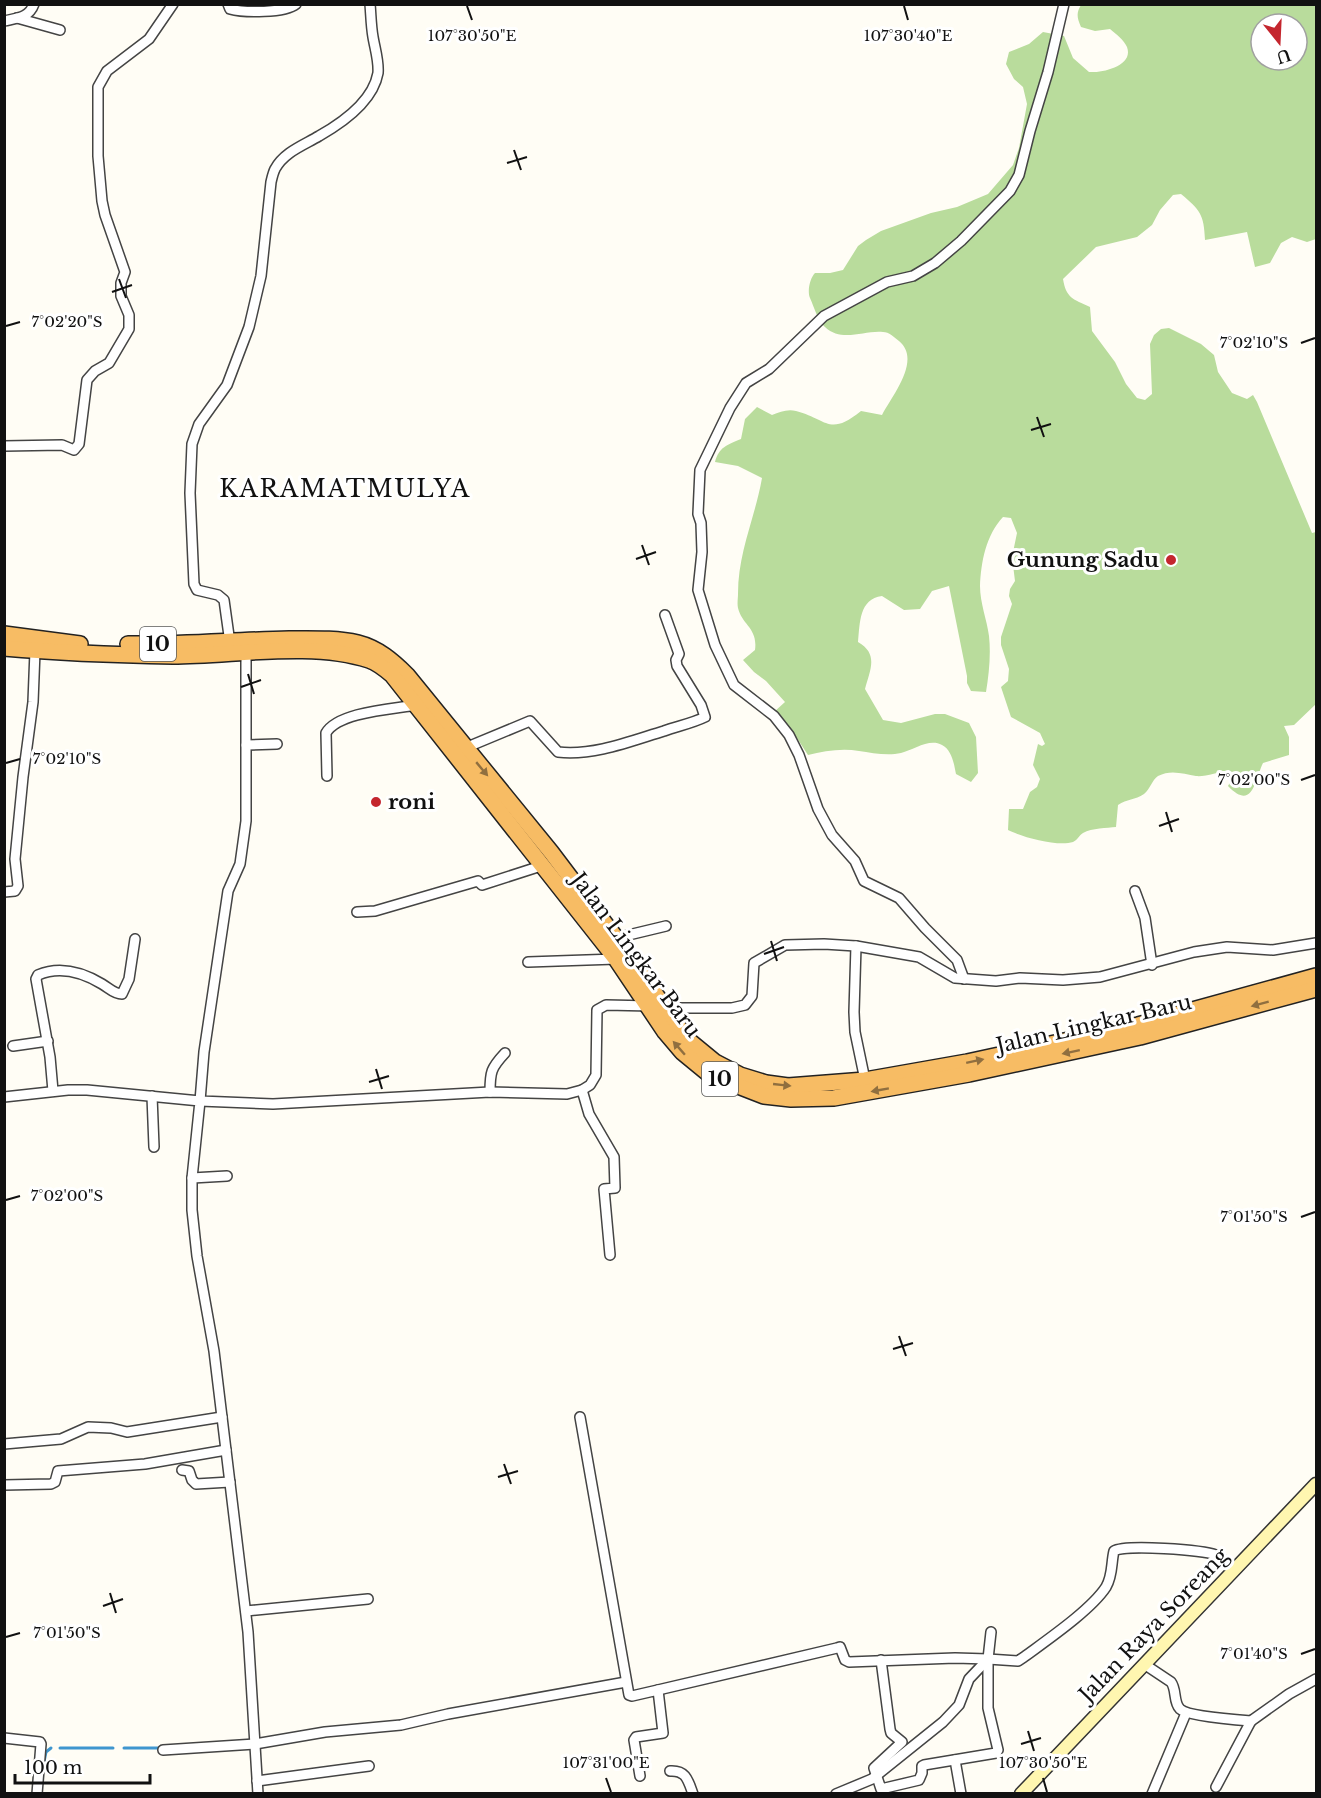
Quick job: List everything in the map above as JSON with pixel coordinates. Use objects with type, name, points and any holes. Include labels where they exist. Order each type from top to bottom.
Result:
[{"type":"highway","name":"Jalan Lingkar Baru","points":[[4,634],[82,644],[179,644],[309,651],[351,655],[371,660],[392,675],[416,705],[616,959],[665,1032],[682,1052],[710,1075],[764,1096],[790,1099],[834,1098],[969,1074],[1140,1037],[1317,989]]},
{"type":"highway","name":"Jalan Lingkar Baru","points":[[4,648],[177,656],[311,639],[356,642],[371,648],[392,660],[407,675],[551,852],[616,938],[679,1029],[699,1050],[715,1062],[740,1076],[766,1083],[788,1086],[865,1080],[967,1062],[1138,1025],[1317,976]]},
{"type":"main road","name":"Jalan Raya Soreang","points":[[1021,1794],[1317,1484]]},
{"type":"street","points":[[4,21],[30,13],[34,4]]},
{"type":"street","points":[[4,446],[62,446],[74,450],[79,444],[87,380],[95,371],[109,363],[129,328],[129,315],[120,296],[125,272],[105,215],[100,186],[98,87],[106,70],[149,39],[173,4]]},
{"type":"street","points":[[228,4],[230,9],[241,11],[286,10],[296,4]]},
{"type":"street","points":[[258,1794],[246,1611],[214,1351],[196,1256],[192,1210],[192,1178],[204,1052],[228,891],[240,864],[246,821],[246,745],[235,648],[224,600],[218,595],[197,590],[194,584],[190,493],[192,444],[200,424],[227,385],[249,327],[261,276],[274,170],[284,158],[321,135],[359,106],[370,93],[377,76],[378,66],[370,4]]},
{"type":"street","points":[[964,979],[957,960],[899,898],[864,881],[855,861],[832,835],[822,818],[799,754],[789,735],[774,716],[742,692],[730,679],[715,645],[698,590],[702,552],[701,524],[698,514],[700,470],[730,408],[746,383],[769,369],[824,316],[887,282],[913,276],[935,263],[961,241],[1010,191],[1019,175],[1048,72],[1064,4]]},
{"type":"street","points":[[16,18],[60,30]]},
{"type":"street","points":[[465,748],[530,721],[555,750],[573,752],[616,746],[705,717],[701,705],[677,666],[676,660],[679,654],[665,615]]},
{"type":"street","points":[[4,892],[15,891],[18,886],[15,860],[22,777],[33,702],[35,651]]},
{"type":"street","points":[[327,776],[326,733],[337,722],[416,705]]},
{"type":"street","points":[[246,745],[277,744]]},
{"type":"street","points":[[357,912],[375,911],[477,880],[482,885],[542,866]]},
{"type":"street","points":[[1135,891],[1145,918],[1152,965]]},
{"type":"street","points":[[616,938],[666,926]]},
{"type":"street","points":[[52,1091],[48,1041],[36,979],[38,975],[53,971],[74,972],[90,977],[117,994],[122,994],[129,979],[135,939]]},
{"type":"street","points":[[4,1097],[52,1091],[87,1090],[200,1101],[273,1104],[490,1092],[567,1094],[582,1090],[594,1082],[597,1010],[606,1005],[732,1008],[745,1005],[752,996],[754,963],[785,945],[856,946],[919,957],[949,976],[996,981],[1020,978],[1063,980],[1100,977],[1194,952],[1227,946],[1273,950],[1317,943]]},
{"type":"street","points":[[856,946],[855,1032],[865,1080]]},
{"type":"street","points":[[528,962],[616,959]]},
{"type":"street","points":[[13,1046],[48,1041]]},
{"type":"street","points":[[490,1092],[490,1073],[494,1064],[505,1053]]},
{"type":"street","points":[[582,1090],[590,1114],[614,1157],[615,1188],[604,1189],[610,1254]]},
{"type":"street","points":[[152,1096],[154,1147]]},
{"type":"street","points":[[192,1178],[227,1176]]},
{"type":"street","points":[[4,1444],[61,1439],[88,1427],[111,1428],[127,1432],[222,1417]]},
{"type":"street","points":[[580,1417],[630,1696],[840,1647],[845,1660],[849,1662],[955,1658],[988,1664],[1018,1661],[1057,1633],[1107,1586],[1113,1569],[1114,1551],[1119,1548],[1198,1552],[1216,1556],[1235,1569]]},
{"type":"street","points":[[4,1485],[51,1484],[55,1482],[57,1472],[145,1464],[226,1450]]},
{"type":"street","points":[[182,1470],[189,1471],[196,1484],[230,1482]]},
{"type":"street","points":[[246,1611],[368,1599]]},
{"type":"street","points":[[882,1660],[890,1729],[891,1733],[902,1742],[877,1764],[876,1773],[881,1789],[884,1789],[919,1780],[922,1766],[993,1755],[998,1750],[988,1708],[991,1632]]},
{"type":"street","points":[[836,1794],[863,1784],[954,1713],[960,1705],[969,1679],[988,1664]]},
{"type":"street","points":[[1144,1664],[1174,1685],[1178,1705],[1186,1713],[1251,1721]]},
{"type":"street","points":[[1216,1787],[1251,1721],[1289,1694],[1317,1679]]},
{"type":"street","points":[[163,1750],[255,1744],[325,1732],[401,1725],[448,1714],[626,1682]]},
{"type":"street","points":[[640,1776],[634,1740],[636,1737],[663,1733],[658,1690]]},
{"type":"street","points":[[1152,1794],[1186,1713]]},
{"type":"street","points":[[4,1738],[42,1744],[37,1794]]},
{"type":"street","points":[[955,1760],[961,1794]]},
{"type":"street","points":[[257,1781],[369,1766]]},
{"type":"street","points":[[670,1771],[684,1773],[693,1794]]},
{"type":"green space","points":[[1081,5],[1316,5],[1316,239],[1307,242],[1292,237],[1281,243],[1270,263],[1255,267],[1247,232],[1205,240],[1204,224],[1200,213],[1181,194],[1173,195],[1160,210],[1152,225],[1137,237],[1096,247],[1063,279],[1068,294],[1090,307],[1092,331],[1115,362],[1126,384],[1137,398],[1145,400],[1152,394],[1150,344],[1154,335],[1161,329],[1169,328],[1201,344],[1214,355],[1218,372],[1232,393],[1247,399],[1253,395],[1312,533],[1316,532],[1316,704],[1294,725],[1284,726],[1289,737],[1289,755],[1263,763],[1255,784],[1248,794],[1243,796],[1228,786],[1233,777],[1229,770],[1200,776],[1163,774],[1156,778],[1144,794],[1118,805],[1116,827],[1091,830],[1073,842],[1058,843],[1022,836],[1008,830],[1009,809],[1023,809],[1030,792],[1037,787],[1040,779],[1033,765],[1038,744],[1042,746],[1045,744],[1040,733],[1011,717],[1001,687],[1008,681],[1009,669],[1001,645],[1001,637],[1012,604],[1009,596],[1010,589],[1015,581],[1012,557],[1017,533],[1011,518],[1003,517],[992,532],[985,549],[982,568],[980,592],[990,643],[986,692],[971,691],[967,683],[949,586],[932,591],[920,609],[904,610],[882,596],[874,598],[865,607],[860,620],[858,642],[865,647],[871,657],[871,669],[865,689],[883,720],[901,723],[935,714],[945,714],[969,723],[976,737],[978,773],[971,782],[956,774],[950,754],[945,747],[937,743],[896,754],[846,750],[808,755],[791,729],[774,712],[785,702],[743,660],[755,650],[755,643],[752,632],[738,608],[739,579],[762,478],[738,466],[715,462],[721,450],[741,439],[745,419],[757,407],[772,415],[796,411],[835,425],[850,419],[861,411],[882,415],[903,378],[907,358],[905,349],[899,341],[885,332],[846,335],[832,332],[825,327],[818,318],[809,295],[812,278],[815,273],[843,270],[858,246],[881,231],[931,213],[957,207],[988,194],[1013,165],[1019,148],[1027,104],[1023,87],[1014,79],[1006,64],[1009,52],[1029,44],[1043,32],[1064,36],[1073,58],[1089,72],[1109,70],[1126,59],[1127,47],[1120,37],[1110,29],[1095,31],[1081,27],[1078,16]]},
{"type":"waterway","points":[[43,1767],[46,1752],[51,1748]]},
{"type":"waterway","points":[[60,1748],[113,1748]]},
{"type":"waterway","points":[[124,1748],[160,1748]]},
{"type":"place","name":"Gunung Sadu","points":[[1171,560]]},
{"type":"place","name":"roni","points":[[376,802]]},
{"type":"district","name":"KARAMATMULYA","points":[[345,488]]}]
